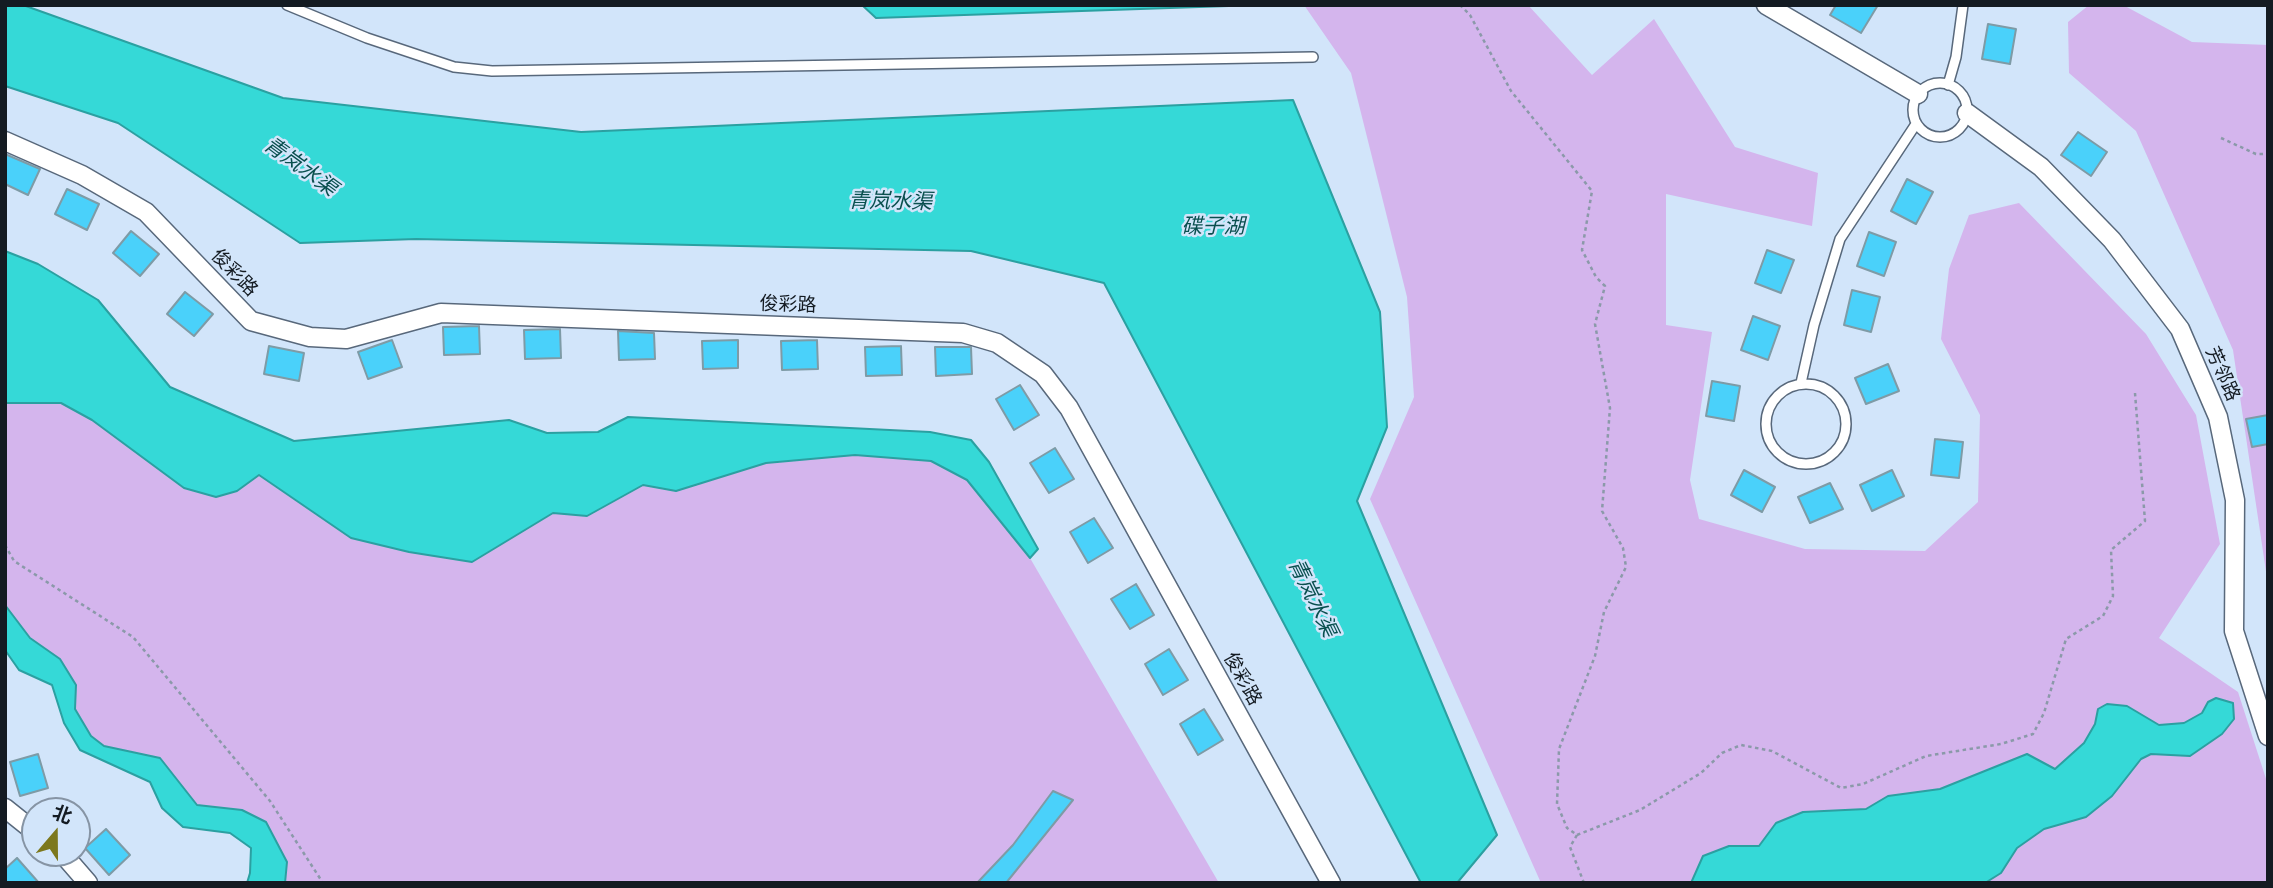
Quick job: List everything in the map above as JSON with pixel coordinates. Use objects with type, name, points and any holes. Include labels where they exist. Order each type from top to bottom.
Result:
[{"type":"street","points":[[1766,5],[1919,94]]},
{"type":"street","name":"芳邻路","points":[[1967,113],[2041,167],[2112,240],[2180,329],[2218,416],[2235,500],[2234,631],[2268,736]]},
{"type":"street","name":"俊彩路","points":[[5,141],[82,175],[146,212],[251,321],[310,337],[345,339],[441,313],[963,333],[997,344],[1043,374],[1069,408],[1331,883]]},
{"type":"street","points":[[5,808],[21,821]]},
{"type":"street","points":[[74,867],[88,883]]},
{"type":"lane","points":[[287,5],[367,38],[454,67],[492,71],[1312,57]]},
{"type":"lane","points":[[1964,5],[1956,57],[1948,85],[1935,84],[1919,94],[1913,108],[1916,124],[1928,134],[1946,136],[1955,132],[1967,113]]},
{"type":"lane","name":"芳邻路","points":[[1948,85],[1962,95],[1967,113]]},
{"type":"lane","points":[[1801,383],[1818,385],[1831,391],[1844,410],[1844,437],[1838,449],[1819,462],[1800,464],[1787,459],[1773,448],[1767,435],[1768,409],[1776,396],[1801,383],[1814,325],[1840,239],[1916,124]]},
{"type":"path","points":[[1460,5],[1470,15],[1511,91],[1592,191],[1582,250],[1596,277],[1605,286],[1595,324],[1610,408],[1602,511],[1623,548],[1626,567],[1604,612],[1595,656],[1559,749],[1558,804],[1567,828],[1577,835]]},
{"type":"path","points":[[2221,138],[2256,154],[2268,154]]},
{"type":"path","points":[[1584,883],[1570,846],[1577,835],[1640,810],[1701,773],[1722,753],[1741,746],[1772,751],[1841,788],[1863,784],[1926,755],[2001,744],[2033,734],[2044,713],[2066,639],[2103,616],[2113,596],[2111,550],[2145,521],[2135,393]]},
{"type":"path","points":[[5,545],[15,561],[133,637],[270,801],[323,883]]},
{"type":"shaded area","points":[[1304,5],[1528,5],[1592,75],[1654,19],[1735,147],[1818,173],[1812,226],[1666,194],[1666,325],[1712,332],[1690,480],[1699,519],[1805,549],[1925,551],[1978,502],[1980,415],[1941,339],[1949,269],[1969,215],[2019,203],[2146,334],[2196,415],[2220,544],[2159,638],[2238,692],[2268,785],[2268,883],[1541,883],[1370,499],[1414,397],[1407,297],[1351,73]]},
{"type":"shaded area","points":[[2089,5],[2123,5],[2192,42],[2268,45],[2268,585],[2233,350],[2136,131],[2069,73],[2068,22]]},
{"type":"shaded area","points":[[5,403],[60,403],[237,491],[258,475],[351,538],[409,552],[472,561],[554,513],[587,516],[643,485],[676,491],[766,463],[855,455],[931,461],[967,480],[1030,558],[1219,883],[285,883],[287,862],[242,810],[197,805],[160,758],[104,746],[91,736],[75,709],[75,685],[60,659],[30,638],[5,605]]},
{"type":"water","name":"碟子湖","points":[[5,5],[23,5],[283,98],[581,132],[1293,100],[1380,312],[1387,427],[1357,501],[1497,835],[1457,883],[1421,883],[1104,283],[971,251],[416,239],[300,243],[118,123],[5,86]]},
{"type":"water","points":[[862,5],[1258,5],[876,18]]},
{"type":"water","points":[[5,251],[38,264],[98,300],[170,387],[294,441],[509,420],[547,433],[598,432],[628,417],[930,432],[971,440],[989,462],[1038,549],[1030,558],[967,480],[931,461],[855,455],[766,463],[676,491],[643,485],[587,516],[553,513],[472,562],[409,552],[351,538],[259,475],[237,491],[216,497],[184,488],[92,420],[61,403],[5,403]]},
{"type":"water","points":[[5,605],[30,638],[60,659],[76,685],[75,709],[91,736],[104,746],[160,758],[197,805],[242,810],[266,822],[287,862],[285,883],[247,883],[251,848],[230,833],[183,827],[162,808],[150,782],[80,750],[64,723],[52,685],[19,670],[5,650]]},
{"type":"water","points":[[2216,698],[2233,703],[2234,719],[2222,734],[2190,756],[2151,754],[2141,759],[2112,796],[2086,817],[2044,829],[2017,848],[2001,873],[1985,883],[1691,883],[1703,856],[1729,846],[1759,846],[1776,823],[1803,812],[1866,809],[1888,796],[1940,789],[2027,754],[2055,769],[2084,743],[2095,724],[2098,709],[2107,704],[2127,706],[2159,725],[2184,723],[2202,713],[2208,702]]},
{"type":"building","points":[[1836,5],[1878,5],[1861,33],[1830,15]]},
{"type":"building","points":[[1988,24],[2016,29],[2010,64],[1982,59]]},
{"type":"building","points":[[2078,132],[2107,152],[2091,176],[2061,155]]},
{"type":"building","points":[[5,154],[40,169],[28,195],[5,184]]},
{"type":"building","points":[[1907,179],[1933,192],[1916,224],[1891,211]]},
{"type":"building","points":[[67,189],[99,204],[87,230],[55,214]]},
{"type":"building","points":[[131,231],[159,254],[140,276],[113,253]]},
{"type":"building","points":[[1869,232],[1896,242],[1884,276],[1857,266]]},
{"type":"building","points":[[1767,250],[1794,260],[1781,293],[1755,283]]},
{"type":"building","points":[[1852,290],[1880,297],[1871,332],[1844,325]]},
{"type":"building","points":[[185,292],[213,314],[194,336],[167,314]]},
{"type":"building","points":[[1753,316],[1780,326],[1768,360],[1741,350]]},
{"type":"building","points":[[479,326],[480,354],[444,355],[443,327]]},
{"type":"building","points":[[560,329],[561,358],[525,359],[524,330]]},
{"type":"building","points":[[618,331],[654,333],[655,359],[619,360]]},
{"type":"building","points":[[392,340],[402,367],[368,379],[358,352]]},
{"type":"building","points":[[738,340],[738,368],[703,369],[702,341]]},
{"type":"building","points":[[817,340],[818,369],[782,370],[781,341]]},
{"type":"building","points":[[269,346],[304,353],[299,381],[264,374]]},
{"type":"building","points":[[901,346],[902,375],[866,376],[865,347]]},
{"type":"building","points":[[935,347],[971,347],[972,374],[936,376]]},
{"type":"building","points":[[1888,364],[1899,391],[1866,404],[1855,378]]},
{"type":"building","points":[[1712,381],[1740,386],[1734,421],[1706,416]]},
{"type":"building","points":[[1020,385],[1039,415],[1014,430],[996,399]]},
{"type":"building","points":[[2268,415],[2268,444],[2252,447],[2246,419]]},
{"type":"building","points":[[1935,439],[1963,442],[1959,478],[1931,475]]},
{"type":"building","points":[[1055,448],[1074,479],[1049,493],[1030,463]]},
{"type":"building","points":[[1744,470],[1775,487],[1762,512],[1731,495]]},
{"type":"building","points":[[1892,470],[1904,496],[1872,511],[1860,485]]},
{"type":"building","points":[[1830,483],[1843,509],[1810,523],[1798,497]]},
{"type":"building","points":[[1094,518],[1113,548],[1088,563],[1070,532]]},
{"type":"building","points":[[1136,584],[1154,615],[1130,629],[1111,599]]},
{"type":"building","points":[[1169,649],[1188,680],[1163,695],[1145,664]]},
{"type":"building","points":[[1204,709],[1223,740],[1198,755],[1180,724]]},
{"type":"building","points":[[38,754],[48,788],[20,796],[10,762]]},
{"type":"building","points":[[1053,791],[1073,800],[1006,883],[977,883],[1013,845]]},
{"type":"building","points":[[106,829],[130,855],[109,875],[91,855],[91,843]]},
{"type":"building","points":[[17,858],[21,867],[25,867],[39,883],[5,883],[5,869]]},
{"type":"water label","name":"青岚水渠","points":[[300,167]]},
{"type":"water label","name":"青岚水渠","points":[[890,202]]},
{"type":"water label","name":"青岚水渠","points":[[1312,598]]}]
